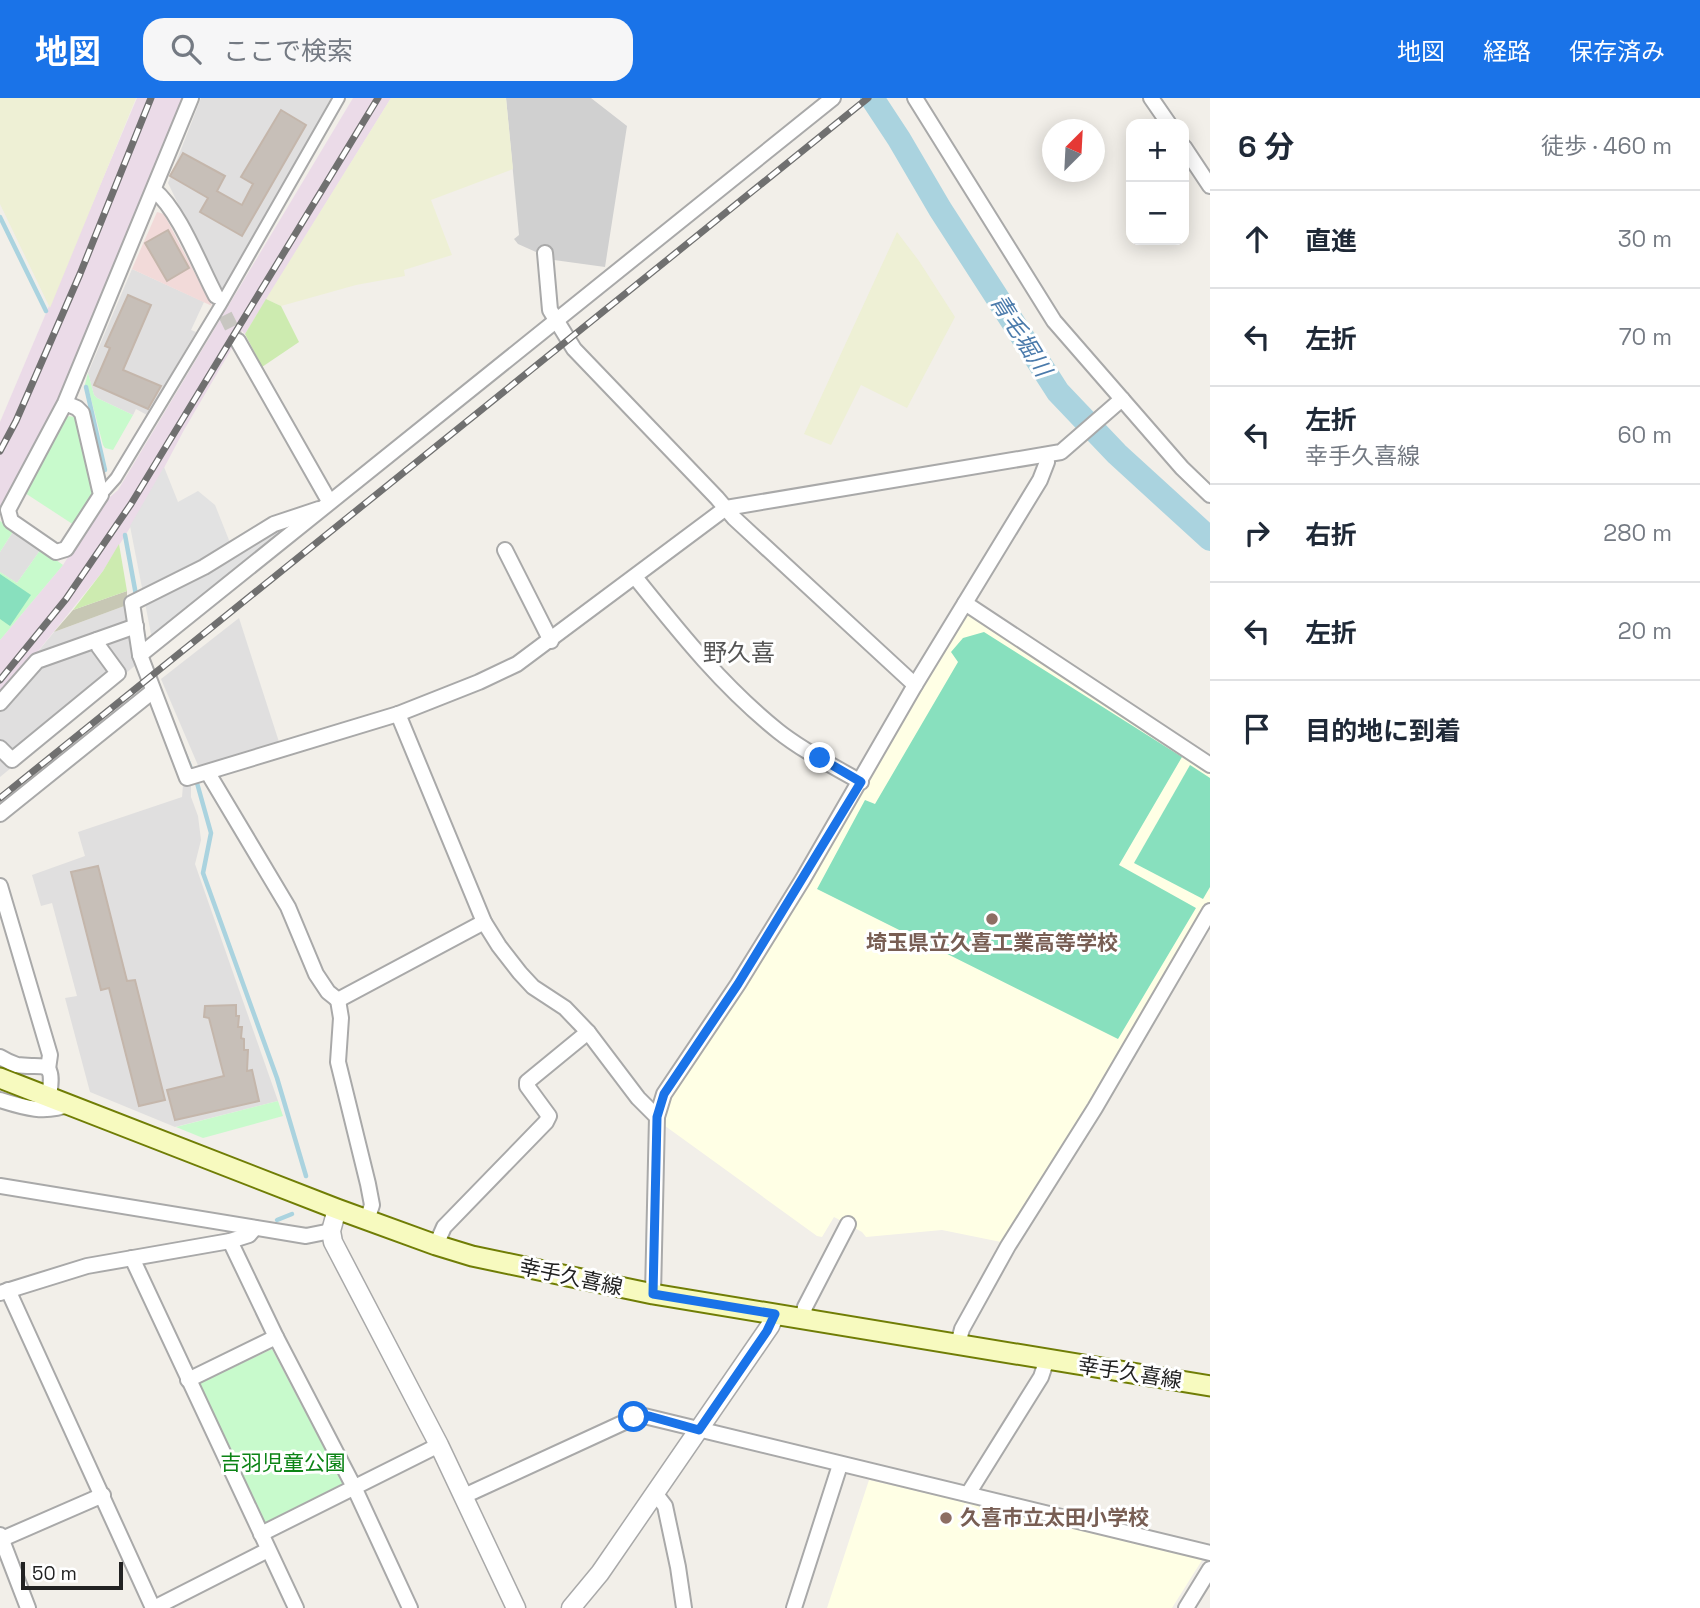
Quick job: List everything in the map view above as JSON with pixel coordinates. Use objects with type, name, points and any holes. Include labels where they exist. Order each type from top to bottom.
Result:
[{"type":"main road","name":"幸手久喜線","points":[[0,1078],[436,1245],[530,1269],[653,1294],[1210,1386]]},
{"type":"street","points":[[191,98],[65,403],[9,505],[11,521],[50,549],[66,549],[100,495],[116,478],[220,306],[339,98]]},
{"type":"street","points":[[1151,98],[1165,119]]},
{"type":"street","points":[[915,99],[1054,321],[1119,401],[1210,495]]},
{"type":"street","points":[[140,655],[829,102]]},
{"type":"street","points":[[1189,154],[1210,186]]},
{"type":"street","points":[[154,190],[163,198],[176,218],[216,296]]},
{"type":"street","points":[[545,253],[550,310],[574,349],[734,518],[915,685]]},
{"type":"street","points":[[238,341],[324,505]]},
{"type":"street","points":[[324,505],[274,524],[204,567],[132,603],[140,655],[187,778],[398,714],[517,664],[726,508],[1045,455],[1065,449],[1119,401]]},
{"type":"street","points":[[65,403],[82,413],[100,495]]},
{"type":"street","points":[[653,1294],[657,1117],[664,1094],[738,984],[861,782],[915,685],[1040,480],[1047,462],[1045,455]]},
{"type":"street","points":[[505,550],[551,641]]},
{"type":"street","points":[[635,577],[725,685],[780,733],[861,782]]},
{"type":"street","points":[[965,603],[1210,765]]},
{"type":"street","points":[[0,703],[37,662],[135,626]]},
{"type":"street","points":[[0,748],[12,760],[118,673],[97,640]]},
{"type":"street","points":[[0,814],[153,691]]},
{"type":"street","points":[[398,714],[484,922],[499,946],[533,986],[565,1008],[588,1032],[638,1098],[657,1117]]},
{"type":"street","points":[[208,773],[288,907],[316,974],[328,992],[338,1000],[341,1018],[338,1062],[372,1205],[367,1220]]},
{"type":"street","points":[[0,886],[50,1055],[48,1069],[52,1078],[49,1096]]},
{"type":"street","points":[[958,1344],[962,1329],[1008,1247],[1095,1108],[1210,911]]},
{"type":"street","points":[[338,1000],[484,922]]},
{"type":"street","points":[[436,1245],[444,1227],[546,1122],[549,1116],[527,1086],[527,1082],[588,1032]]},
{"type":"street","points":[[0,1057],[14,1064],[39,1064],[48,1069]]},
{"type":"street","points":[[0,1100],[47,1111],[70,1104]]},
{"type":"street","points":[[0,1186],[306,1236],[331,1231]]},
{"type":"street","points":[[337,1209],[331,1231],[333,1242],[439,1445],[516,1608]]},
{"type":"street","points":[[803,1319],[805,1307],[848,1224]]},
{"type":"street","points":[[255,1228],[249,1235],[230,1241],[87,1266],[4,1292],[103,1495],[153,1608],[268,1550]]},
{"type":"street","points":[[230,1241],[276,1337],[354,1487],[410,1608]]},
{"type":"street","points":[[132,1258],[296,1608]]},
{"type":"street","points":[[571,1608],[600,1573],[767,1331],[775,1314]]},
{"type":"street","points":[[188,1380],[276,1337]]},
{"type":"street","points":[[968,1494],[1041,1377],[1047,1359]]},
{"type":"street","points":[[464,1496],[634,1417],[649,1416],[840,1465],[1210,1553]]},
{"type":"street","points":[[261,1534],[439,1445]]},
{"type":"street","points":[[794,1608],[840,1465]]},
{"type":"street","points":[[655,1493],[665,1506],[684,1608]]},
{"type":"street","points":[[28,1608],[5,1563],[1,1537],[103,1495]]},
{"type":"street","points":[[1188,1608],[1210,1569]]},
{"type":"shaded area","points":[[0,98],[136,98],[50,308],[0,204]]},
{"type":"shaded area","points":[[137,98],[185,98],[79,356],[55,408],[0,510],[0,422]]},
{"type":"shaded area","points":[[201,98],[331,98],[222,295],[168,183]]},
{"type":"shaded area","points":[[353,98],[391,98],[245,334],[242,331],[184,430],[146,502],[103,571],[0,698],[0,640],[63,565],[102,504],[118,490]]},
{"type":"shaded area","points":[[391,98],[506,98],[513,169],[431,200],[452,255],[404,270],[405,276],[356,285],[281,306],[266,299]]},
{"type":"shaded area","points":[[506,98],[591,98],[627,126],[605,267],[554,260],[518,244],[514,239],[519,235]]},
{"type":"shaded area","points":[[157,212],[164,214],[212,306],[132,269]]},
{"type":"shaded area","points":[[897,232],[955,317],[907,408],[861,385],[831,445],[804,434]]},
{"type":"shaded area","points":[[132,269],[204,302],[191,330],[196,332],[147,415],[136,409],[133,415],[97,398],[88,373]]},
{"type":"shaded area","points":[[164,467],[178,502],[198,491],[215,505],[231,545],[143,593],[130,526]]},
{"type":"shaded area","points":[[278,529],[281,533],[152,639],[145,603]]},
{"type":"shaded area","points":[[14,530],[41,549],[17,583],[0,572],[0,552]]},
{"type":"shaded area","points":[[127,591],[127,605],[54,632],[73,610]]},
{"type":"shaded area","points":[[127,605],[137,664],[0,777],[0,698],[54,632]]},
{"type":"shaded area","name":"埼玉県立久喜工業高等学校","points":[[974,612],[1210,771],[1210,903],[1190,931],[1006,1240],[1001,1242],[942,1230],[866,1237],[862,1232],[834,1217],[822,1237],[817,1236],[661,1123],[667,1099],[867,781],[967,613]]},
{"type":"shaded area","points":[[239,618],[280,745],[200,770],[161,679]]},
{"type":"shaded area","points":[[191,784],[191,797],[198,816],[201,840],[195,864],[278,1101],[175,1127],[90,1092],[65,998],[77,996],[52,903],[41,906],[32,875],[85,856],[78,832],[182,797],[183,785]]},
{"type":"shaded area","name":"久喜市立太田小学校","points":[[869,1480],[1204,1557],[1172,1608],[827,1608]]},
{"type":"green space","points":[[266,299],[281,306],[299,342],[262,367],[245,334]]},
{"type":"green space","points":[[88,373],[97,398],[133,415],[113,450],[103,445],[88,387],[84,388]]},
{"type":"green space","points":[[67,416],[75,417],[94,493],[74,525],[25,493]]},
{"type":"green space","points":[[0,521],[14,530],[0,552]]},
{"type":"green space","points":[[119,544],[127,591],[73,610],[103,571]]},
{"type":"green space","points":[[41,549],[63,565],[0,640],[0,572],[17,583]]},
{"type":"green space","points":[[0,574],[31,595],[10,626],[0,619]]},
{"type":"green space","points":[[984,632],[1182,757],[1119,865],[1196,908],[1118,1039],[817,889],[865,800],[875,804],[958,662],[951,652],[963,638]]},
{"type":"green space","points":[[1190,765],[1210,778],[1210,887],[1203,899],[1134,863]]},
{"type":"green space","points":[[278,1101],[283,1116],[203,1138],[176,1127]]},
{"type":"green space","name":"吉羽児童公園","points":[[272,1349],[343,1484],[264,1524],[198,1384]]},
{"type":"building","points":[[281,110],[306,125],[242,236],[200,212],[208,198],[170,176],[183,153],[225,176],[217,191],[242,205],[253,184],[241,177]]},
{"type":"building","points":[[168,230],[189,268],[167,281],[145,243]]},
{"type":"building","points":[[128,295],[151,305],[123,370],[161,386],[148,409],[94,385],[110,348],[105,346]]},
{"type":"building","points":[[98,866],[127,981],[135,980],[165,1100],[139,1106],[109,988],[101,990],[71,872]]},
{"type":"building","points":[[236,1005],[244,1050],[248,1050],[247,1071],[252,1070],[259,1101],[175,1120],[167,1090],[224,1076],[209,1018],[204,1017],[205,1006]]},
{"type":"waterway","name":"青毛堀川","points":[[872,98],[1058,392],[1117,454],[1210,539]]},
{"type":"waterway","points":[[0,217],[46,311]]},
{"type":"waterway","points":[[86,387],[105,470]]},
{"type":"waterway","points":[[125,535],[136,595]]},
{"type":"waterway","points":[[184,752],[192,771]]},
{"type":"waterway","points":[[197,783],[211,833],[203,873],[277,1078],[306,1176]]},
{"type":"waterway","points":[[277,1220],[292,1214]]},
{"type":"tunnel","points":[[216,296],[238,341]]},
{"type":"railway","points":[[0,451],[16,421],[80,274],[151,98]]},
{"type":"railway","points":[[0,680],[66,599],[131,504],[378,98]]},
{"type":"railway","points":[[0,798],[868,98]]},
{"type":"place","name":"埼玉県立久喜工業高等学校","points":[[992,919]]},
{"type":"place","name":"久喜市立太田小学校","points":[[946,1518]]},
{"type":"district","name":"野久喜","points":[[739,653]]},
{"type":"route","points":[[634,1417],[649,1416],[699,1430],[767,1331],[775,1314],[653,1294],[657,1117],[664,1094],[738,984],[861,782],[820,758]]}]
